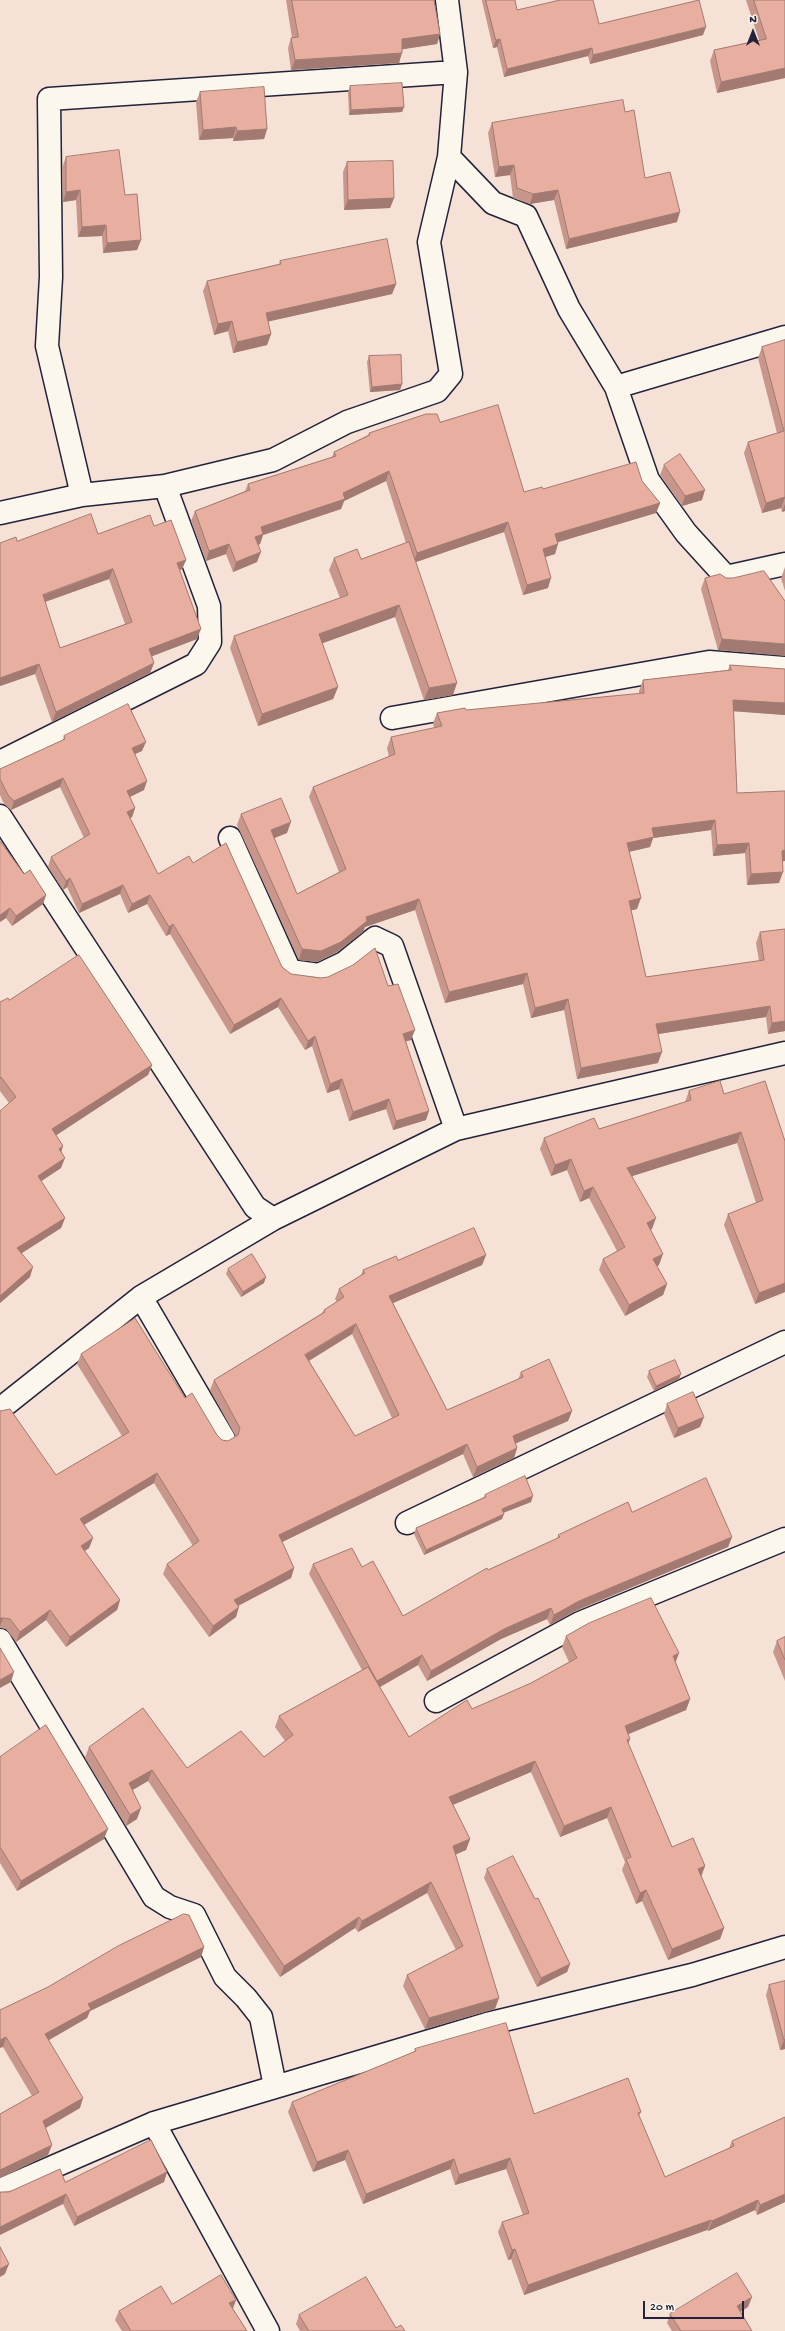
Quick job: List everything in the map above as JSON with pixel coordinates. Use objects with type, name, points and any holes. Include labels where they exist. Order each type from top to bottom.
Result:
[{"type":"street","points":[[0,514],[82,495],[165,486],[273,460],[347,422],[437,391],[451,374],[429,242],[449,157],[456,72],[447,0]]},
{"type":"street","points":[[82,495],[47,346],[51,277],[49,100],[456,72]]},
{"type":"street","points":[[449,157],[493,203],[526,216],[569,309],[616,387],[648,480],[686,533],[726,577],[785,564]]},
{"type":"street","points":[[616,387],[785,337]]},
{"type":"street","points":[[0,762],[196,664],[210,642],[209,606],[165,486]]},
{"type":"street","points":[[392,718],[709,662],[785,668]]},
{"type":"street","points":[[0,816],[255,1207],[273,1219]]},
{"type":"street","points":[[230,838],[290,971],[319,975],[344,963],[375,938],[392,946],[456,1129]]},
{"type":"street","points":[[0,1409],[141,1297],[273,1219],[456,1129],[785,1053]]},
{"type":"street","points":[[141,1297],[224,1438]]},
{"type":"street","points":[[408,1524],[785,1342]]},
{"type":"street","points":[[436,1701],[580,1623],[785,1539]]},
{"type":"street","points":[[0,1640],[154,1897],[170,1907],[194,1916],[225,1977],[246,1998],[261,2017],[275,2086]]},
{"type":"street","points":[[0,2190],[154,2123],[487,2024],[692,1974],[785,1947]]},
{"type":"street","points":[[154,2123],[268,2331]]},
{"type":"building","points":[[292,0],[434,0],[440,34],[402,39],[402,53],[295,60],[291,38],[298,37]]},
{"type":"building","points":[[486,0],[515,0],[517,10],[560,0],[593,0],[599,24],[699,0],[706,27],[593,55],[592,48],[507,69],[500,39],[496,40]]},
{"type":"building","points":[[754,0],[785,0],[785,68],[721,82],[714,50],[766,39]]},
{"type":"building","points":[[402,83],[404,107],[351,110],[350,86]]},
{"type":"building","points":[[264,87],[267,129],[237,131],[236,127],[203,130],[200,92]]},
{"type":"building","points":[[623,100],[625,112],[634,110],[645,178],[670,172],[680,212],[569,239],[558,190],[533,194],[517,188],[514,165],[499,167],[492,123]]},
{"type":"building","points":[[119,150],[125,195],[137,194],[141,240],[107,243],[106,225],[82,227],[80,190],[66,192],[66,157]]},
{"type":"building","points":[[393,161],[394,198],[348,200],[347,162]]},
{"type":"building","points":[[387,239],[396,284],[266,313],[271,334],[237,342],[232,321],[218,324],[207,281],[281,264],[280,261]]},
{"type":"building","points":[[785,340],[785,497],[766,503],[748,442],[784,431],[762,347]]},
{"type":"building","points":[[401,355],[402,384],[372,387],[369,356]]},
{"type":"building","points":[[498,405],[524,492],[542,487],[543,489],[636,462],[642,481],[660,503],[555,534],[558,544],[543,549],[551,578],[527,585],[508,522],[417,553],[389,471],[343,493],[345,499],[261,527],[263,534],[255,537],[261,552],[236,562],[229,544],[209,551],[195,511],[250,490],[248,484],[336,456],[334,452],[370,435],[369,433],[426,414],[437,414],[440,422]]},
{"type":"building","points":[[680,454],[705,490],[685,496],[664,465]]},
{"type":"building","points":[[91,514],[98,534],[150,515],[154,526],[171,520],[186,560],[177,563],[201,629],[149,649],[154,663],[56,712],[39,664],[0,678],[0,543],[16,537],[17,541]],"holes":[[[113,569],[132,622],[60,648],[43,595]]]},
{"type":"building","points":[[409,542],[457,683],[429,688],[399,605],[319,634],[338,687],[262,714],[234,636],[348,595],[334,558],[357,549],[361,559]]},
{"type":"building","points":[[764,571],[785,601],[785,644],[722,639],[705,578],[720,574],[726,578],[733,578]]},
{"type":"building","points":[[730,665],[785,669],[785,703],[733,700],[737,793],[785,791],[785,850],[782,851],[783,872],[751,874],[749,843],[717,845],[715,820],[652,828],[654,837],[627,843],[641,898],[629,901],[646,977],[764,960],[760,932],[785,929],[785,1021],[772,1023],[770,1006],[656,1024],[662,1052],[581,1068],[568,999],[535,1008],[527,973],[449,992],[419,899],[366,917],[367,921],[341,942],[321,951],[302,949],[241,814],[281,798],[291,822],[271,830],[297,894],[346,869],[313,787],[395,754],[391,737],[442,726],[437,713],[465,708],[466,710],[644,693],[643,680],[731,670]]},
{"type":"building","points":[[128,704],[146,742],[132,748],[147,781],[127,791],[135,808],[127,812],[158,874],[189,856],[193,863],[226,843],[282,967],[291,974],[321,978],[328,977],[353,965],[375,948],[388,986],[398,984],[415,1030],[403,1034],[429,1111],[396,1121],[389,1099],[353,1112],[342,1079],[330,1084],[315,1036],[308,1041],[281,998],[234,1025],[173,924],[169,927],[150,895],[132,904],[123,885],[82,904],[70,878],[66,881],[51,857],[90,834],[63,778],[14,801],[8,795],[0,779],[0,769],[65,739],[64,736]]},
{"type":"building","points":[[0,841],[24,874],[30,870],[46,895],[16,916],[10,908],[0,915]]},
{"type":"building","points":[[79,955],[152,1065],[52,1129],[63,1146],[59,1149],[65,1158],[38,1176],[65,1218],[17,1248],[33,1267],[0,1296],[0,1111],[16,1097],[1,1077],[0,1078],[0,1002],[8,998],[9,1000]]},
{"type":"building","points":[[720,1081],[724,1094],[765,1081],[785,1141],[785,1283],[759,1293],[728,1214],[763,1200],[741,1132],[627,1168],[656,1218],[647,1223],[663,1254],[653,1259],[667,1284],[629,1305],[603,1259],[625,1247],[593,1187],[584,1191],[571,1159],[555,1165],[544,1138],[594,1118],[599,1129],[691,1100],[689,1091]]},
{"type":"building","points":[[474,1228],[486,1255],[389,1296],[447,1410],[523,1377],[521,1372],[549,1359],[572,1411],[513,1436],[517,1448],[477,1467],[467,1444],[279,1535],[294,1568],[234,1600],[239,1607],[213,1626],[167,1564],[199,1541],[157,1473],[80,1519],[93,1538],[81,1546],[120,1600],[70,1637],[50,1610],[20,1632],[10,1619],[0,1618],[0,1411],[10,1409],[56,1475],[129,1432],[81,1354],[135,1318],[185,1398],[192,1393],[217,1435],[222,1440],[228,1441],[238,1435],[240,1428],[214,1380],[325,1312],[324,1310],[344,1297],[339,1289],[365,1273],[363,1270],[396,1256],[398,1260]],"holes":[[[356,1324],[399,1415],[355,1436],[305,1355]]]},
{"type":"building","points":[[252,1254],[266,1277],[243,1292],[228,1269]]},
{"type":"building","points":[[675,1360],[681,1374],[656,1386],[649,1371]]},
{"type":"building","points":[[693,1392],[704,1417],[678,1428],[667,1404]]},
{"type":"building","points":[[525,1476],[533,1496],[502,1509],[504,1514],[426,1550],[416,1528],[486,1497],[485,1495]]},
{"type":"building","points":[[706,1478],[732,1537],[579,1601],[554,1615],[551,1608],[504,1629],[431,1671],[422,1655],[377,1681],[313,1564],[352,1548],[362,1567],[373,1561],[403,1616],[487,1568],[488,1570],[560,1537],[558,1535],[628,1502],[632,1512]]},
{"type":"building","points":[[651,1598],[679,1653],[673,1656],[690,1699],[625,1726],[630,1739],[627,1740],[672,1847],[693,1838],[705,1866],[698,1869],[724,1928],[672,1949],[646,1890],[640,1893],[626,1859],[631,1857],[611,1807],[564,1826],[535,1761],[449,1797],[470,1839],[453,1846],[499,1998],[429,2018],[407,1975],[463,1946],[431,1882],[362,1921],[359,1917],[284,1966],[152,1770],[129,1783],[141,1808],[130,1815],[89,1747],[143,1708],[187,1768],[241,1731],[264,1757],[293,1735],[279,1716],[368,1667],[409,1737],[467,1700],[472,1709],[531,1683],[577,1658],[566,1636],[589,1623]]},
{"type":"building","points":[[785,1637],[785,1660],[777,1641]]},
{"type":"building","points":[[0,1648],[14,1672],[0,1680]]},
{"type":"building","points":[[46,1725],[108,1829],[21,1881],[0,1847],[0,1757]]},
{"type":"building","points":[[513,1856],[535,1899],[538,1898],[570,1964],[541,1978],[487,1869]]},
{"type":"building","points":[[184,1914],[189,1915],[204,1947],[88,2004],[91,2009],[45,2034],[83,2098],[43,2121],[52,2145],[0,2170],[0,2114],[39,2092],[6,2037],[0,2040],[0,2010],[48,1987],[118,1946]]},
{"type":"building","points":[[785,1981],[785,2039],[784,2040],[769,1985]]},
{"type":"building","points":[[506,2023],[534,2114],[628,2078],[641,2112],[638,2113],[665,2177],[734,2146],[732,2141],[785,2117],[785,2194],[760,2205],[758,2200],[712,2221],[711,2220],[528,2285],[515,2249],[512,2250],[502,2222],[529,2213],[510,2158],[459,2175],[454,2159],[366,2194],[348,2150],[317,2162],[292,2102],[416,2051],[415,2049]]},
{"type":"building","points":[[151,2140],[167,2172],[77,2217],[66,2194],[0,2227],[0,2192],[9,2192],[60,2169],[65,2182]]},
{"type":"building","points":[[0,2247],[9,2264],[0,2269]]},
{"type":"building","points":[[737,2273],[752,2297],[737,2306],[752,2331],[681,2331],[670,2314]]},
{"type":"building","points":[[221,2275],[236,2300],[229,2303],[247,2331],[131,2331],[119,2311],[161,2286],[172,2304]]},
{"type":"building","points":[[366,2277],[396,2328],[401,2325],[405,2331],[309,2331],[299,2315]]}]
